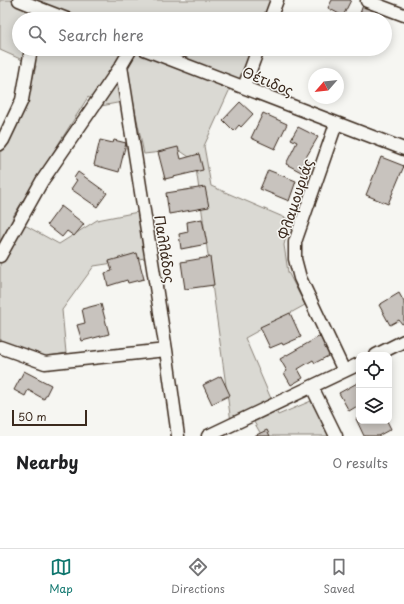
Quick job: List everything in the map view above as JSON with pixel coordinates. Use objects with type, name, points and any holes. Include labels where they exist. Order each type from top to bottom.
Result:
[{"type":"street","points":[[19,0],[35,12]]},
{"type":"street","points":[[273,12],[277,0]]},
{"type":"street","points":[[367,1],[404,15]]},
{"type":"street","points":[[0,144],[22,100],[30,56]]},
{"type":"street","points":[[0,256],[42,181],[127,56]]},
{"type":"street","name":"Θέτιδος","points":[[162,56],[404,149]]},
{"type":"street","points":[[244,87],[255,56]]},
{"type":"street","name":"Παλλάδος","points":[[121,66],[166,350],[178,436]]},
{"type":"street","name":"Φλαμουριάς","points":[[336,124],[295,242],[295,260],[300,278],[344,371]]},
{"type":"street","points":[[382,352],[404,341]]},
{"type":"street","points":[[0,347],[45,362],[166,350]]},
{"type":"street","points":[[208,436],[356,365]]},
{"type":"street","points":[[312,387],[336,436]]},
{"type":"shaded area","points":[[0,0],[270,0],[266,12],[12,12],[12,55],[0,50]]},
{"type":"shaded area","points":[[14,56],[250,56],[241,82],[232,80],[229,91],[204,146],[211,186],[290,220],[284,245],[288,272],[305,305],[245,338],[278,415],[311,401],[330,436],[262,436],[250,415],[231,422],[195,161],[179,150],[144,154],[133,100],[101,106],[88,97],[12,218],[59,244],[97,220],[138,212],[145,258],[94,266],[62,310],[66,353],[28,360],[0,343],[0,152],[13,133],[18,122],[36,66]]},
{"type":"building","points":[[332,0],[351,0],[345,12],[336,12],[328,8]]},
{"type":"building","points":[[363,5],[378,10],[377,12],[360,12]]},
{"type":"building","points":[[240,102],[253,114],[241,127],[239,125],[234,131],[223,120]]},
{"type":"building","points":[[263,113],[287,124],[275,149],[251,138]]},
{"type":"building","points":[[298,127],[318,137],[305,159],[309,161],[303,173],[286,164],[297,142],[291,139]]},
{"type":"building","points":[[100,140],[113,143],[114,140],[126,143],[119,172],[94,165]]},
{"type":"building","points":[[178,147],[181,159],[199,154],[203,170],[165,179],[158,152]]},
{"type":"building","points":[[381,157],[404,166],[388,204],[366,195]]},
{"type":"building","points":[[268,170],[296,181],[289,201],[260,189]]},
{"type":"building","points":[[78,172],[107,193],[97,207],[71,189],[77,180],[74,178]]},
{"type":"building","points":[[205,187],[209,207],[169,214],[166,193]]},
{"type":"building","points":[[61,206],[84,224],[74,236],[67,231],[62,237],[47,225]]},
{"type":"building","points":[[202,219],[207,244],[181,249],[179,234],[188,232],[187,222]]},
{"type":"building","points":[[137,253],[144,279],[128,283],[127,280],[108,286],[105,273],[112,271],[109,261]]},
{"type":"building","points":[[210,257],[214,285],[185,289],[181,262]]},
{"type":"building","points":[[399,293],[404,302],[404,323],[402,324],[399,320],[390,325],[379,305]]},
{"type":"building","points":[[101,304],[109,334],[82,341],[77,325],[85,323],[82,309]]},
{"type":"building","points":[[290,313],[301,337],[283,345],[282,343],[270,348],[260,327]]},
{"type":"building","points":[[322,335],[332,354],[315,363],[313,360],[298,369],[303,378],[291,385],[284,373],[287,371],[280,359]]},
{"type":"building","points":[[24,371],[51,385],[44,399],[28,390],[25,396],[14,390]]},
{"type":"building","points":[[221,376],[230,395],[212,404],[203,385]]},
{"type":"building","points":[[356,384],[356,407],[349,411],[339,393]]},
{"type":"building","points":[[358,424],[388,424],[391,429],[378,436],[364,436]]},
{"type":"building","points":[[267,430],[270,436],[254,436]]}]
